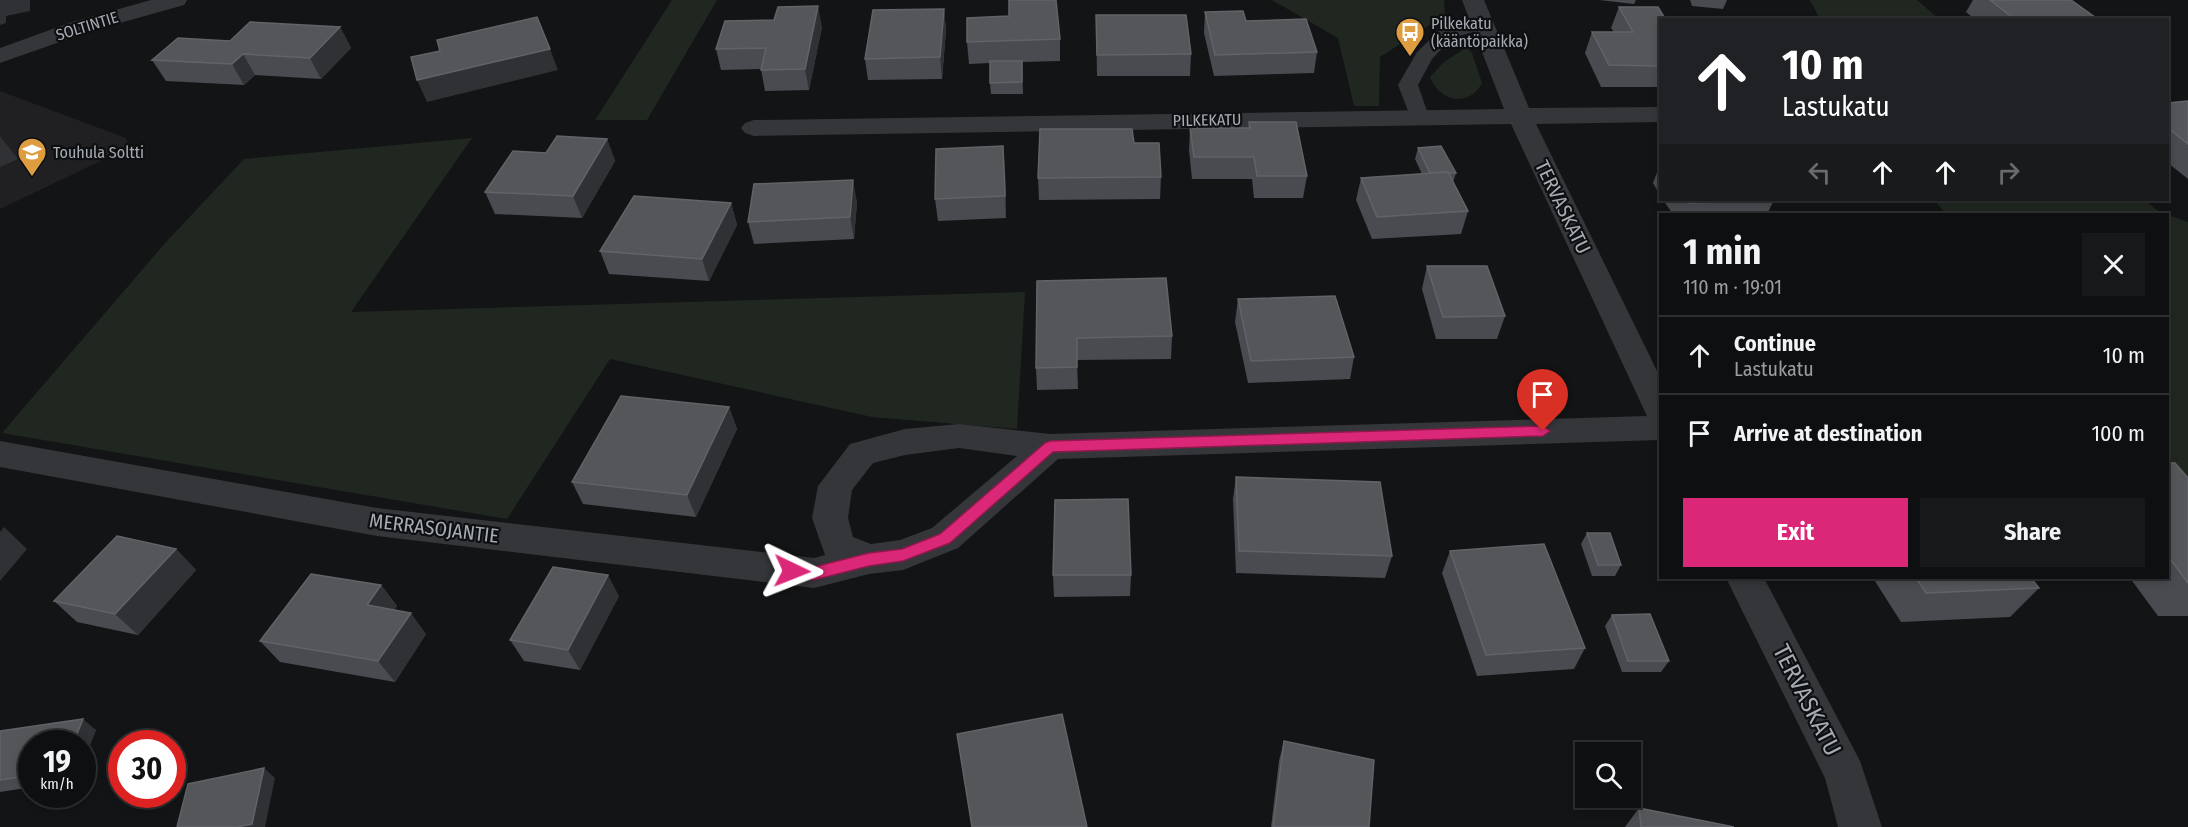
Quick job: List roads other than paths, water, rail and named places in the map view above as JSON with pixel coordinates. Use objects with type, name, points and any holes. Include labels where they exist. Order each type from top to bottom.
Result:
[{"type":"street","name":"SOLTINTIE","points":[[0,56],[80,27],[176,0]]},
{"type":"street","name":"TERVASKATU","points":[[1477,12],[1520,116],[1659,408]]},
{"type":"street","name":"PILKEKATU","points":[[754,128],[1659,114]]},
{"type":"street","points":[[869,559],[838,546],[830,518],[835,486],[862,453],[905,442],[959,436],[1050,447],[1659,428]]},
{"type":"street","name":"MERRASOJANTIE","points":[[0,454],[376,522],[814,573],[869,559],[903,555],[945,538],[1050,447]]},
{"type":"street","name":"TERVASKATU","points":[[1746,579],[1845,776],[1860,827]]},
{"type":"lane","points":[[1419,117],[1408,85],[1424,56],[1446,34],[1477,12]]},
{"type":"place","name":"Pilkekatu (kääntöpaikka)","points":[[1410,58]]},
{"type":"place","name":"Touhula Soltti","points":[[32,178]]}]
